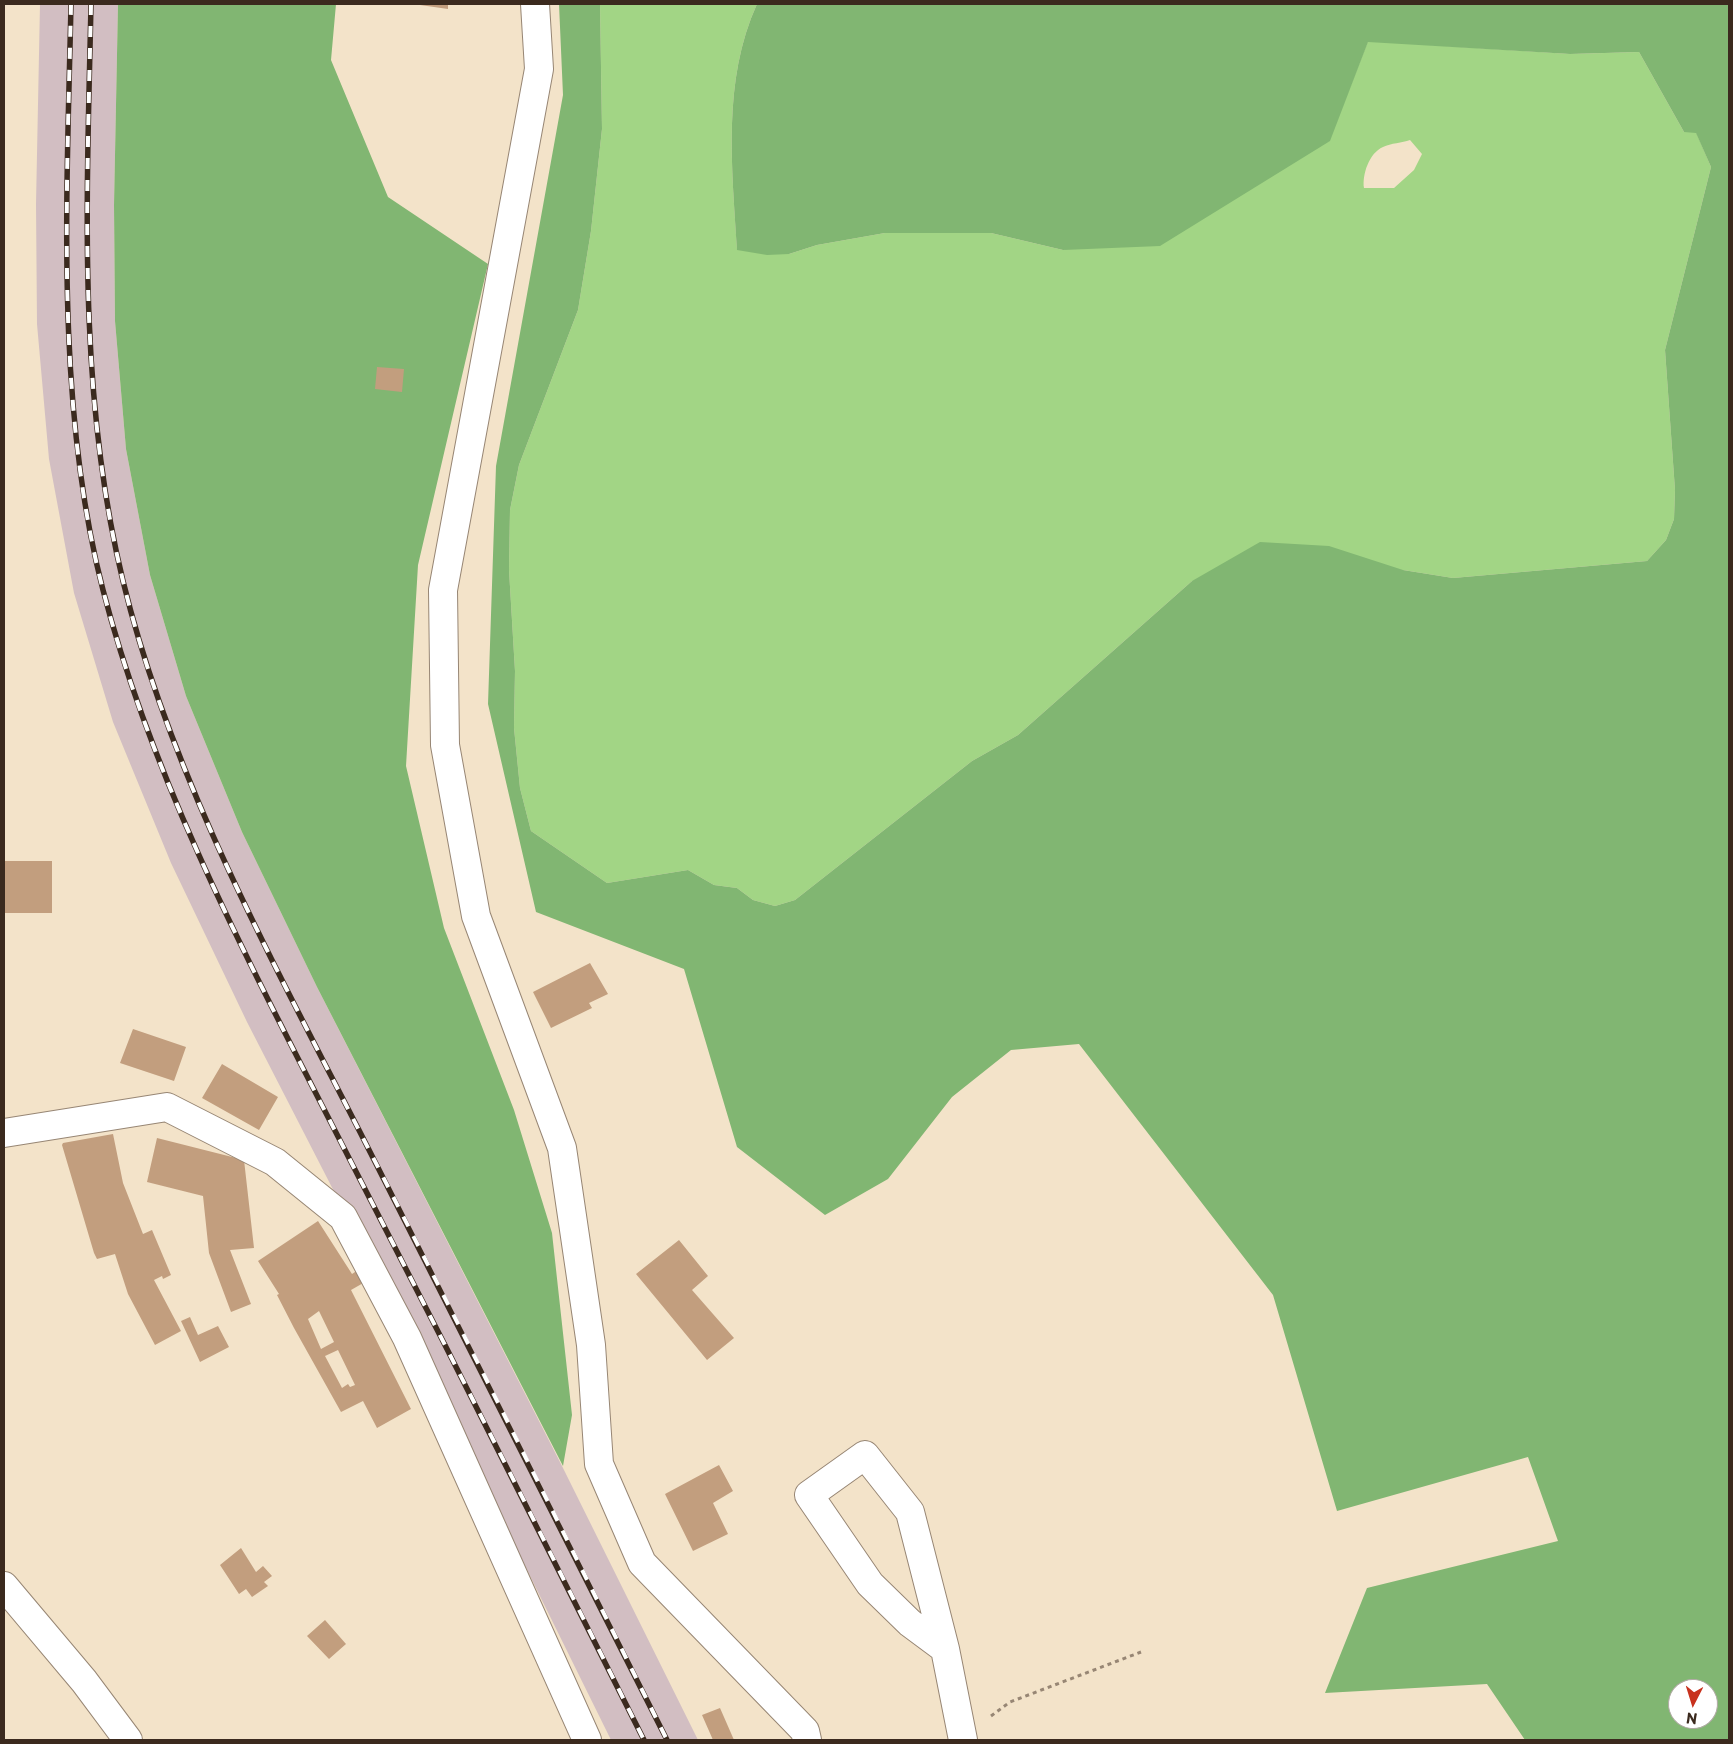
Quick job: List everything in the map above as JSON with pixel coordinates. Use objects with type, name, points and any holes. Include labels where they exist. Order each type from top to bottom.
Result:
[{"type":"street","points":[[535,4],[539,69],[443,590],[445,745],[476,916],[562,1148],[591,1345],[599,1464],[642,1563],[804,1731],[807,1740]]},
{"type":"street","points":[[4,1133],[167,1107],[275,1162],[343,1217],[407,1338],[587,1740]]},
{"type":"street","points":[[945,1649],[910,1624],[870,1584],[809,1495],[865,1455],[910,1512],[945,1649],[963,1739]]},
{"type":"street","points":[[4,1586],[84,1681],[128,1740]]},
{"type":"path","points":[[963,1739],[1010,1702],[1141,1652]]},
{"type":"shaded area","points":[[40,4],[118,4],[114,205],[115,321],[126,449],[150,575],[186,696],[242,832],[317,987],[562,1466],[698,1740],[611,1740],[493,1501],[247,1022],[171,863],[113,722],[74,593],[49,459],[37,324],[36,204]]},
{"type":"green space","points":[[118,4],[336,4],[331,60],[388,197],[488,264],[418,565],[406,766],[444,928],[514,1110],[552,1233],[572,1415],[563,1466],[317,987],[242,832],[186,696],[150,575],[126,449],[115,321],[114,205]]},
{"type":"green space","points":[[559,4],[600,4],[602,129],[591,231],[578,310],[519,465],[510,510],[509,570],[515,671],[514,728],[520,788],[531,831],[607,883],[688,870],[714,885],[737,888],[753,900],[775,906],[795,900],[972,761],[1018,735],[1192,581],[1260,542],[1329,546],[1403,570],[1453,578],[1647,561],[1666,540],[1674,519],[1675,490],[1665,350],[1711,167],[1696,133],[1684,132],[1639,52],[1570,54],[1368,42],[1330,141],[1160,246],[1063,250],[991,233],[885,233],[817,245],[789,254],[767,255],[737,250],[732,156],[734,94],[738,63],[746,33],[757,4],[1729,4],[1729,1740],[1525,1740],[1487,1684],[1325,1693],[1367,1588],[1558,1541],[1528,1457],[1337,1511],[1273,1295],[1079,1044],[1011,1050],[952,1097],[888,1179],[825,1215],[737,1147],[684,969],[536,912],[488,704],[496,466],[563,95]]},
{"type":"green space","points":[[600,4],[757,4],[746,33],[738,63],[734,94],[732,156],[737,249],[789,254],[817,245],[885,233],[991,233],[1063,250],[1329,141],[1368,41],[1570,54],[1639,52],[1684,132],[1696,132],[1711,167],[1665,350],[1675,490],[1674,519],[1666,540],[1647,561],[1453,578],[1403,570],[1192,581],[1018,735],[972,761],[795,900],[775,906],[753,900],[737,888],[714,885],[688,870],[607,883],[531,831],[520,788],[514,728],[515,671],[509,570],[510,510],[519,465],[578,310],[591,231],[602,129]],"holes":[[[1410,140],[1422,154],[1414,170],[1394,188],[1364,188],[1365,171],[1370,159],[1383,147]]]},
{"type":"building","points":[[413,4],[448,4],[448,9]]},
{"type":"building","points":[[377,367],[404,369],[402,392],[375,389]]},
{"type":"building","points":[[4,861],[52,861],[52,913],[4,913]]},
{"type":"building","points":[[590,963],[608,994],[589,1003],[592,1008],[551,1028],[533,992]]},
{"type":"building","points":[[133,1029],[186,1047],[174,1081],[120,1063]]},
{"type":"building","points":[[222,1064],[278,1097],[259,1130],[202,1098]]},
{"type":"building","points":[[113,1134],[123,1183],[143,1234],[152,1230],[171,1275],[163,1279],[162,1276],[154,1280],[181,1331],[155,1345],[128,1294],[115,1254],[97,1259],[94,1253],[62,1145],[63,1143]]},
{"type":"building","points":[[157,1138],[244,1160],[254,1248],[230,1250],[251,1304],[231,1312],[209,1253],[203,1196],[147,1182]]},
{"type":"building","points":[[318,1221],[352,1274],[358,1270],[365,1282],[351,1290],[411,1409],[377,1428],[363,1401],[341,1412],[294,1328],[277,1295],[279,1294],[258,1261]],"holes":[[[319,1311],[334,1342],[321,1349],[308,1319]],[[338,1350],[355,1385],[350,1387],[348,1384],[342,1388],[325,1356]]]},
{"type":"building","points":[[679,1240],[708,1276],[692,1290],[734,1338],[707,1360],[636,1274]]},
{"type":"building","points":[[190,1317],[198,1335],[218,1326],[229,1347],[200,1362],[181,1321]]},
{"type":"building","points":[[719,1465],[733,1491],[713,1503],[728,1534],[693,1551],[665,1494]]},
{"type":"building","points":[[241,1548],[256,1572],[263,1566],[272,1576],[264,1582],[268,1586],[252,1597],[246,1589],[239,1594],[220,1565]]},
{"type":"building","points":[[325,1620],[346,1644],[329,1659],[307,1636]]},
{"type":"building","points":[[720,1708],[734,1740],[713,1740],[702,1715]]},
{"type":"railway","points":[[71,4],[67,224],[68,299],[77,447],[88,519],[103,590],[125,664],[150,737],[179,809],[243,950],[644,1740]]},
{"type":"railway","points":[[91,4],[87,222],[92,366],[98,438],[108,510],[123,581],[143,653],[168,725],[196,796],[260,936],[478,1363],[667,1740]]}]
